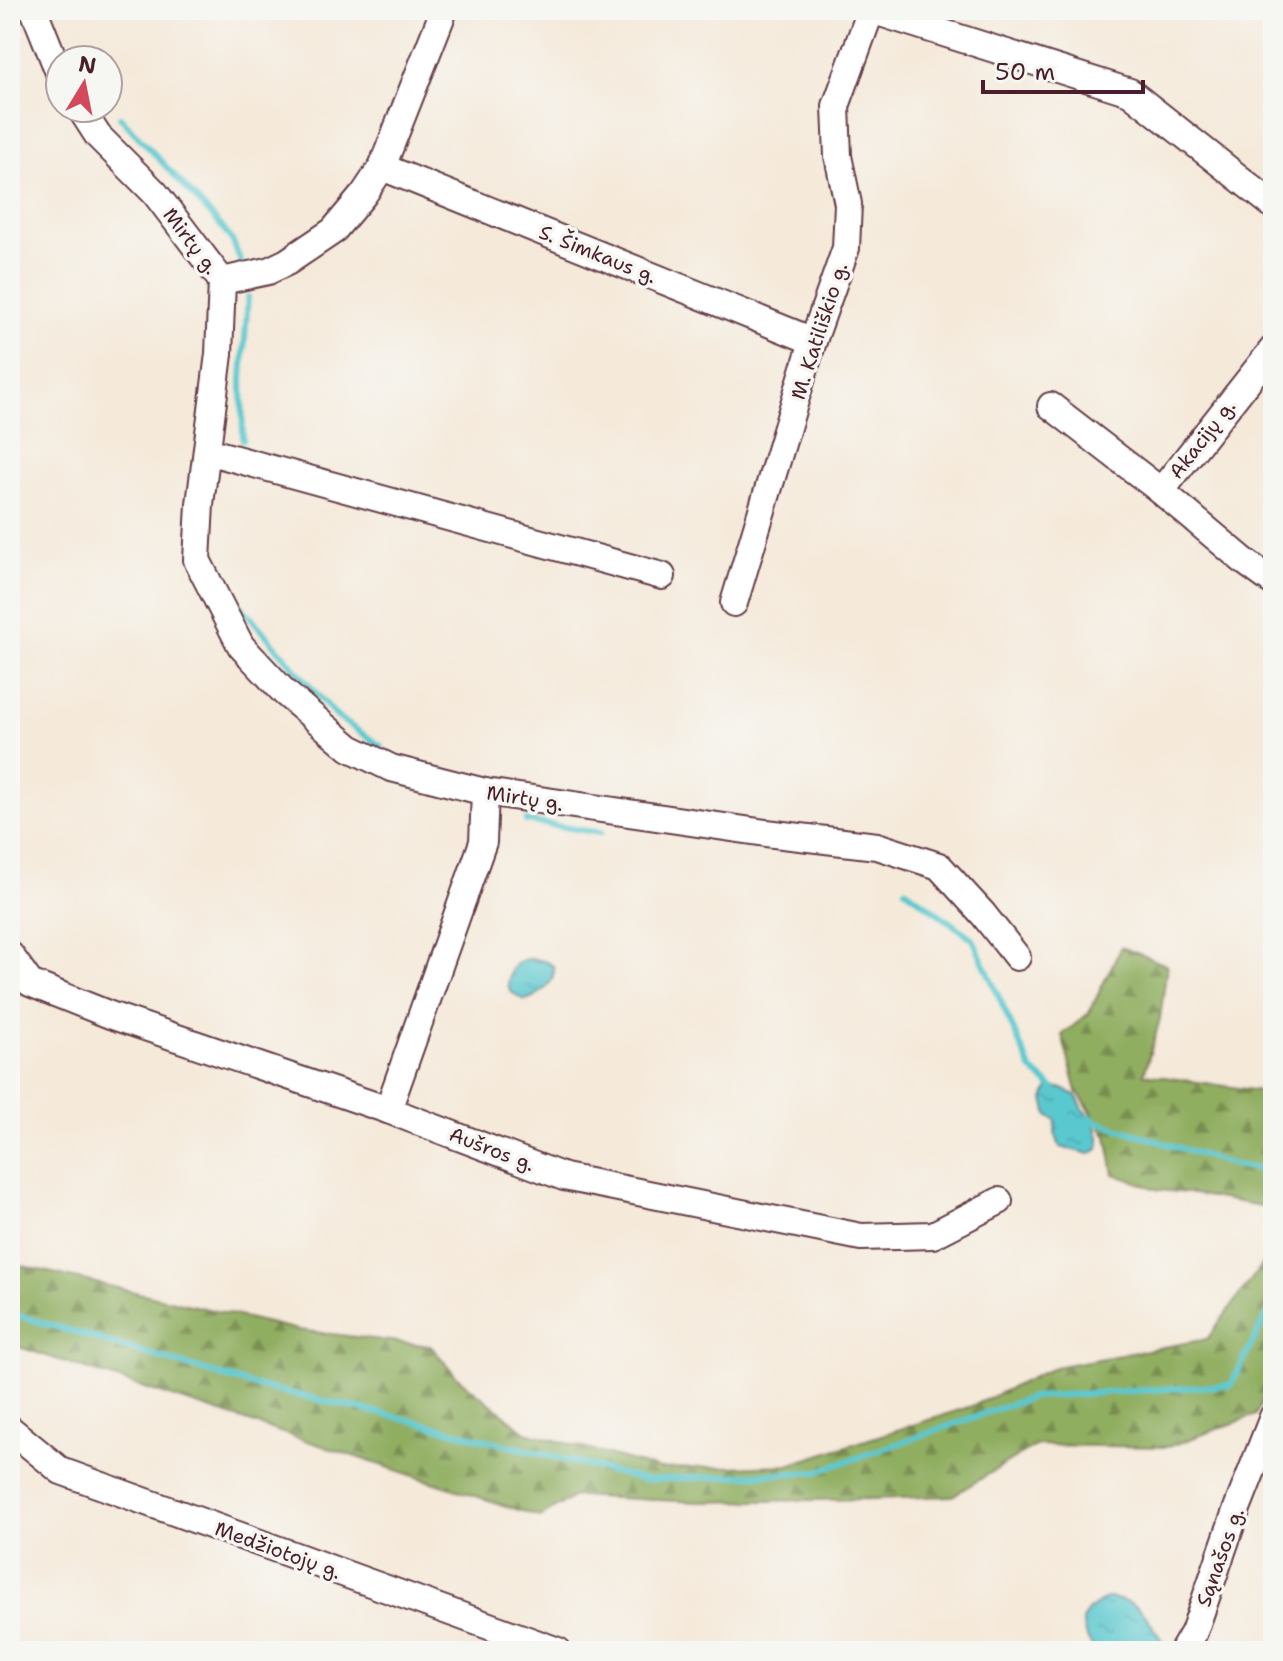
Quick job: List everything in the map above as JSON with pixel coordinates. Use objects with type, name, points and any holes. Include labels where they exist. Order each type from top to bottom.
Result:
[{"type":"street","points":[[34,10],[48,44]]},
{"type":"street","points":[[222,281],[268,271],[287,262],[333,231],[364,194],[382,167],[444,10]]},
{"type":"street","points":[[871,10],[1130,92],[1273,205]]},
{"type":"street","name":"M. Katiliškio g.","points":[[734,603],[813,341],[846,248],[848,204],[838,156],[836,106],[871,10]]},
{"type":"street","name":"Mirtų g.","points":[[90,124],[98,136],[155,193],[222,281],[219,354],[200,504],[197,560],[241,646],[285,693],[350,748],[391,768],[485,792],[877,846],[939,866],[1017,957]]},
{"type":"street","name":"S. Šimkaus g.","points":[[382,167],[813,341]]},
{"type":"street","name":"Akacijų g.","points":[[1161,491],[1273,349]]},
{"type":"street","points":[[1051,406],[1273,582]]},
{"type":"street","points":[[207,451],[662,576]]},
{"type":"street","points":[[388,1110],[483,842],[485,792]]},
{"type":"street","name":"Aušros g.","points":[[10,955],[30,983],[110,1015],[388,1110],[564,1177],[861,1237],[933,1235],[999,1201]]},
{"type":"street","name":"Sąnašos g.","points":[[1183,1651],[1194,1632],[1273,1417]]},
{"type":"street","name":"Medžiotojų g.","points":[[10,1429],[61,1471],[558,1651]]},
{"type":"green space","points":[[1121,947],[1167,965],[1160,1019],[1144,1074],[1273,1093],[1273,1208],[1159,1190],[1114,1174],[1107,1136],[1077,1091],[1062,1035],[1089,1013]]},
{"type":"green space","points":[[1273,1250],[1273,1373],[1256,1415],[1168,1447],[1037,1445],[952,1496],[699,1502],[575,1496],[540,1517],[10,1344],[10,1263],[298,1330],[431,1346],[457,1377],[526,1432],[659,1469],[788,1465],[972,1406],[1055,1367],[1207,1339]]},
{"type":"water","points":[[528,959],[548,963],[554,967],[554,973],[546,988],[525,1000],[511,992],[508,985],[513,968],[518,962]]},
{"type":"water","points":[[1049,1087],[1076,1095],[1083,1109],[1095,1121],[1100,1142],[1098,1149],[1090,1154],[1060,1147],[1055,1132],[1056,1120],[1048,1115],[1044,1099]]},
{"type":"water","points":[[1109,1598],[1129,1603],[1142,1612],[1163,1643],[1161,1651],[1096,1651],[1085,1634],[1083,1620],[1091,1608]]},
{"type":"waterway","points":[[124,121],[221,226],[233,242],[241,262]]},
{"type":"waterway","points":[[243,440],[242,379],[248,297]]},
{"type":"waterway","points":[[221,583],[337,717],[381,746]]},
{"type":"waterway","points":[[526,821],[601,833]]},
{"type":"waterway","points":[[905,889],[973,939],[1031,1069],[1056,1091]]},
{"type":"waterway","points":[[1091,1117],[1095,1121],[1230,1164],[1273,1172]]},
{"type":"waterway","points":[[10,1313],[252,1385],[397,1417],[644,1480],[816,1472],[1032,1397],[1231,1385],[1273,1303]]}]
